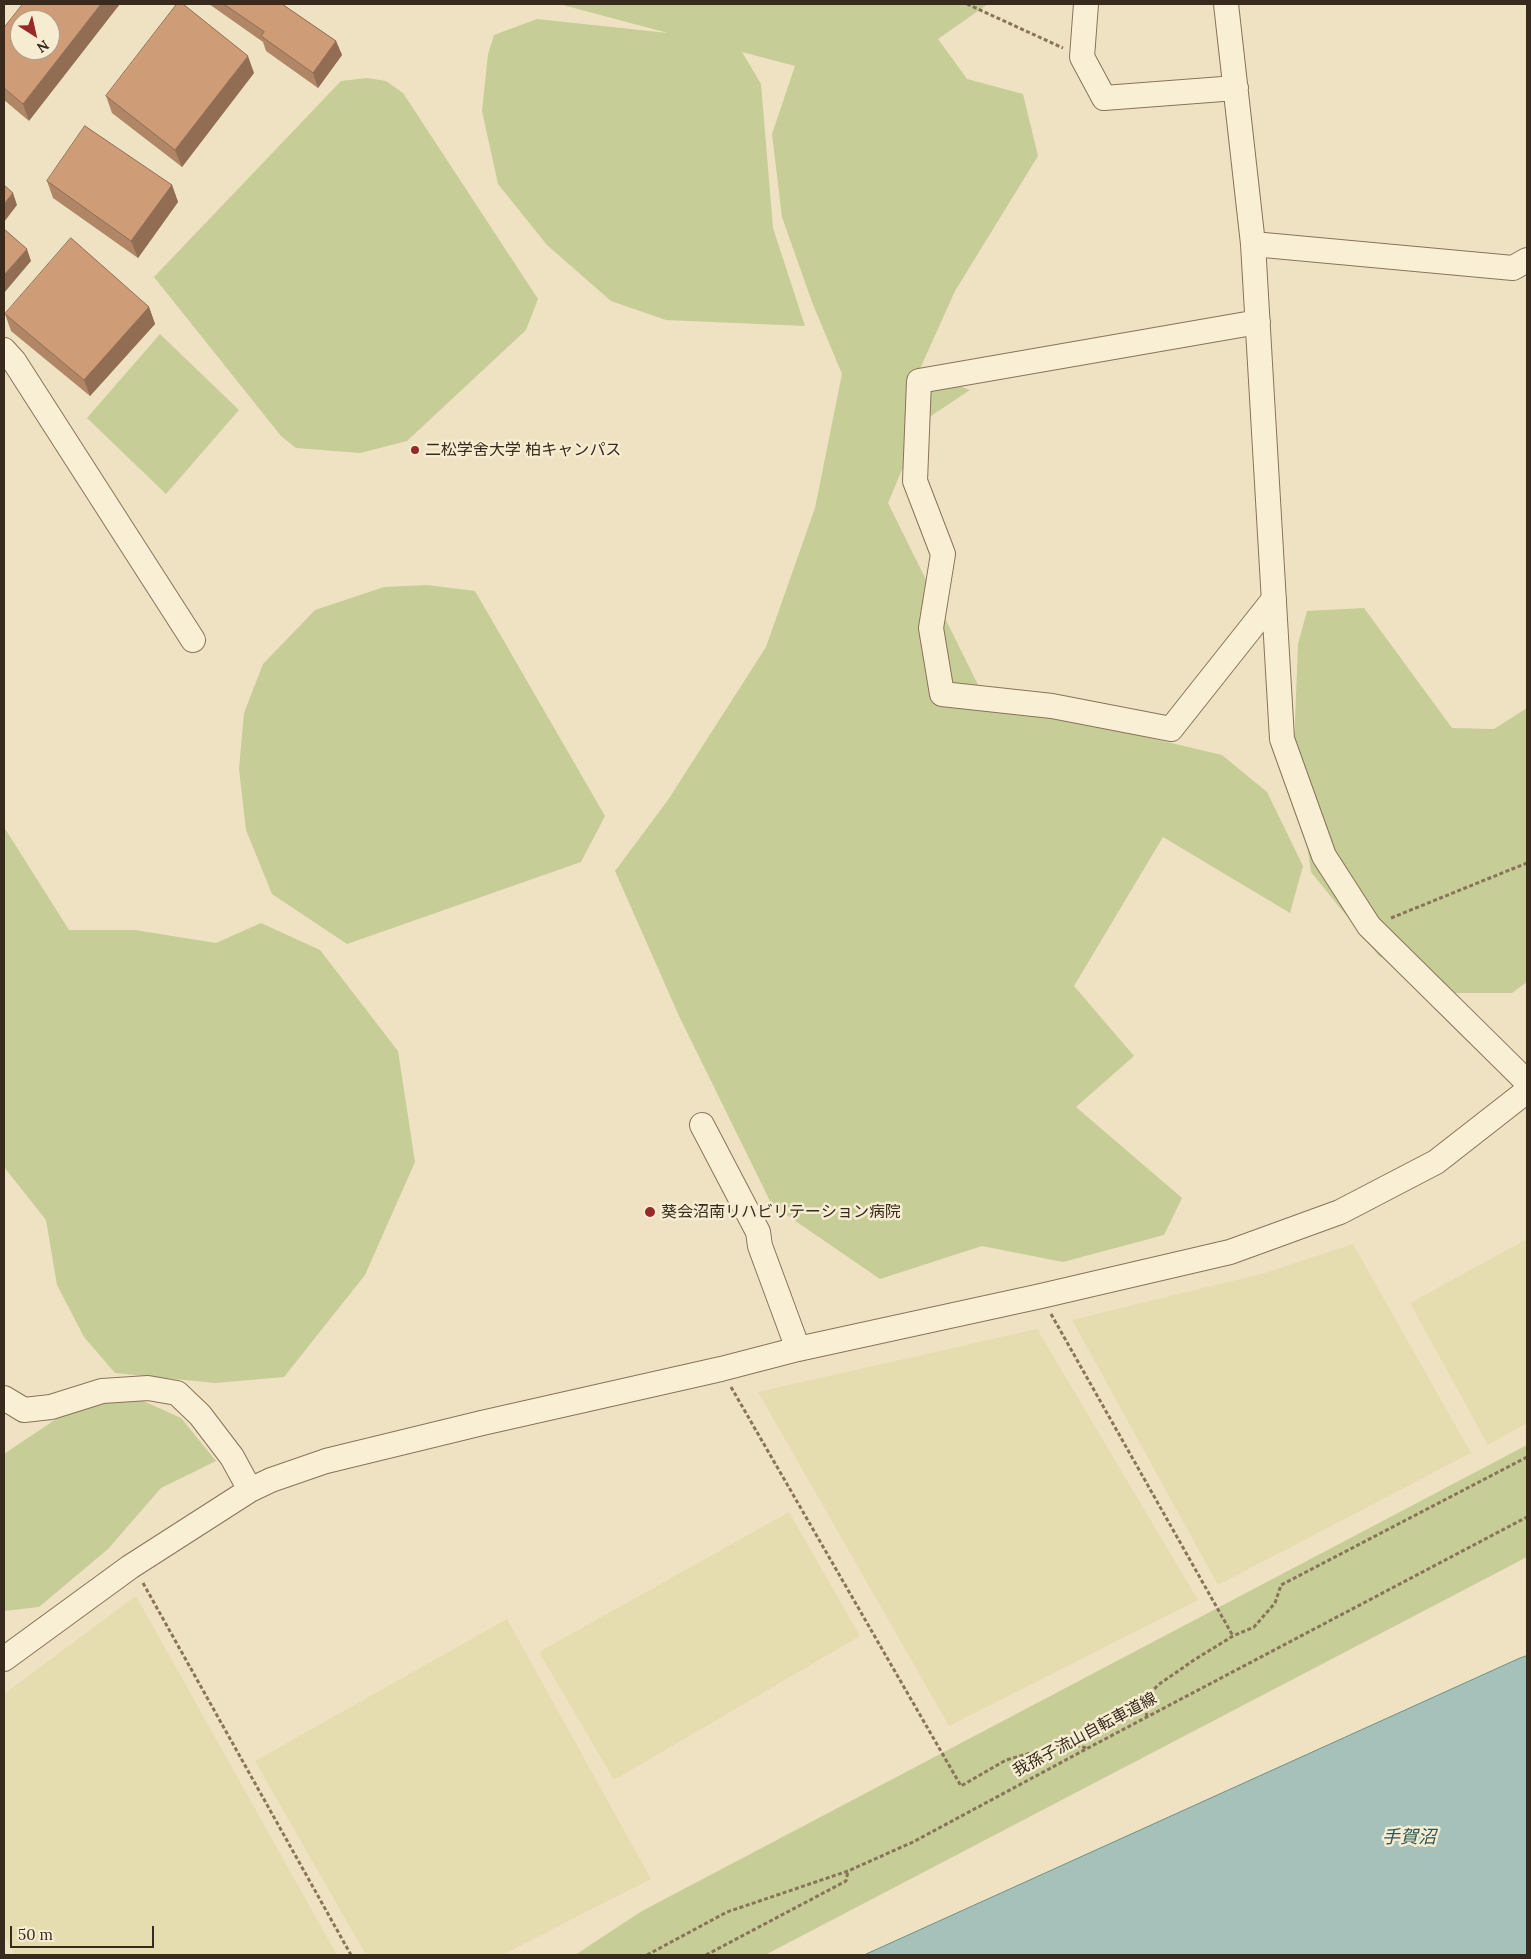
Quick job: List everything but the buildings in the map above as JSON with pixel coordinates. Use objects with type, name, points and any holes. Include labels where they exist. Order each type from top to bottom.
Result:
[{"type":"street","points":[[1086,4],[1082,57],[1104,98],[1236,88]]},
{"type":"street","points":[[1226,4],[1253,244],[1282,739],[1324,856],[1370,926],[1527,1082]]},
{"type":"street","points":[[1253,244],[1513,268],[1527,260]]},
{"type":"street","points":[[1258,322],[919,380],[915,481],[943,554],[931,628],[942,694],[1052,706],[1170,729],[1274,599]]},
{"type":"street","points":[[4,350],[14,361],[193,640]]},
{"type":"street","points":[[4,1659],[130,1567],[250,1490],[271,1480],[326,1461],[482,1423],[721,1369],[798,1349],[1041,1296],[1230,1252],[1340,1212],[1436,1162],[1527,1092]]},
{"type":"street","points":[[702,1125],[758,1232],[760,1246],[798,1349]]},
{"type":"street","points":[[4,1398],[24,1410],[51,1406],[102,1391],[148,1388],[176,1393],[200,1416],[232,1457],[250,1490]]},
{"type":"path","points":[[966,4],[1082,57]]},
{"type":"path","points":[[1370,926],[1527,863]]},
{"type":"path","points":[[1041,1296],[1233,1636]]},
{"type":"path","points":[[721,1369],[961,1786],[1006,1760],[1065,1743],[1088,1748]]},
{"type":"path","points":[[1147,1717],[1144,1700],[1158,1685],[1233,1636],[1254,1627],[1275,1603],[1281,1585],[1527,1458]]},
{"type":"path","name":"我孫子流山自転車道線","points":[[647,1955],[727,1912],[848,1871],[913,1842],[1527,1517]]},
{"type":"path","points":[[130,1567],[144,1585],[351,1955]]},
{"type":"path","points":[[706,1955],[846,1881],[848,1871]]},
{"type":"shaded area","points":[[1527,1239],[1527,1423],[1488,1445],[1410,1303]]},
{"type":"shaded area","points":[[1353,1244],[1471,1453],[1218,1585],[1072,1320],[1265,1273]]},
{"type":"shaded area","points":[[1037,1329],[1198,1600],[949,1726],[758,1392]]},
{"type":"shaded area","points":[[789,1512],[860,1636],[614,1780],[539,1652]]},
{"type":"shaded area","points":[[136,1596],[337,1955],[15,1955],[4,1935],[4,1694]]},
{"type":"shaded area","points":[[507,1619],[651,1879],[502,1955],[366,1955],[255,1761]]},
{"type":"green space","points":[[559,4],[988,4],[938,39],[967,79],[1023,94],[1038,156],[955,291],[919,371],[970,390],[922,422],[888,503],[985,699],[1222,755],[1267,792],[1303,866],[1290,913],[1163,837],[1074,986],[1134,1056],[1076,1107],[1182,1198],[1164,1235],[1063,1262],[982,1246],[880,1279],[772,1205],[679,1016],[615,871],[668,800],[766,647],[815,508],[842,374],[812,302],[782,217],[772,134],[795,66],[742,52],[761,84],[773,228],[805,326],[666,320],[611,301],[547,245],[498,184],[482,111],[488,54],[494,35],[537,19],[668,33]]},
{"type":"green space","points":[[367,78],[386,81],[403,93],[538,299],[526,330],[407,441],[360,453],[296,448],[281,436],[154,277],[341,81]]},
{"type":"green space","points":[[160,334],[239,410],[166,494],[87,418]]},
{"type":"green space","points":[[427,585],[475,591],[605,816],[581,862],[347,944],[272,894],[246,830],[239,769],[244,713],[263,664],[315,610],[384,587]]},
{"type":"green space","points":[[1364,608],[1452,728],[1494,729],[1527,708],[1527,982],[1512,993],[1450,993],[1379,956],[1311,872],[1294,748],[1298,644],[1307,611]]},
{"type":"green space","points":[[4,827],[69,930],[135,930],[216,943],[261,923],[320,950],[398,1051],[415,1162],[365,1275],[284,1377],[215,1383],[115,1373],[84,1337],[57,1285],[46,1220],[4,1167]]},
{"type":"green space","points":[[128,1394],[181,1418],[216,1461],[161,1488],[108,1549],[39,1607],[4,1611],[4,1454],[68,1411]]},
{"type":"green space","points":[[1527,1445],[1527,1557],[765,1955],[575,1955],[642,1911]]},
{"type":"water","name":"手賀沼","points":[[1527,1656],[1527,1955],[864,1955],[1520,1658]]},
{"type":"place","name":"二松学舍大学 柏キャンパス","points":[[415,450]]},
{"type":"place","name":"葵会沼南リハビリテーション病院","points":[[650,1212]]}]
